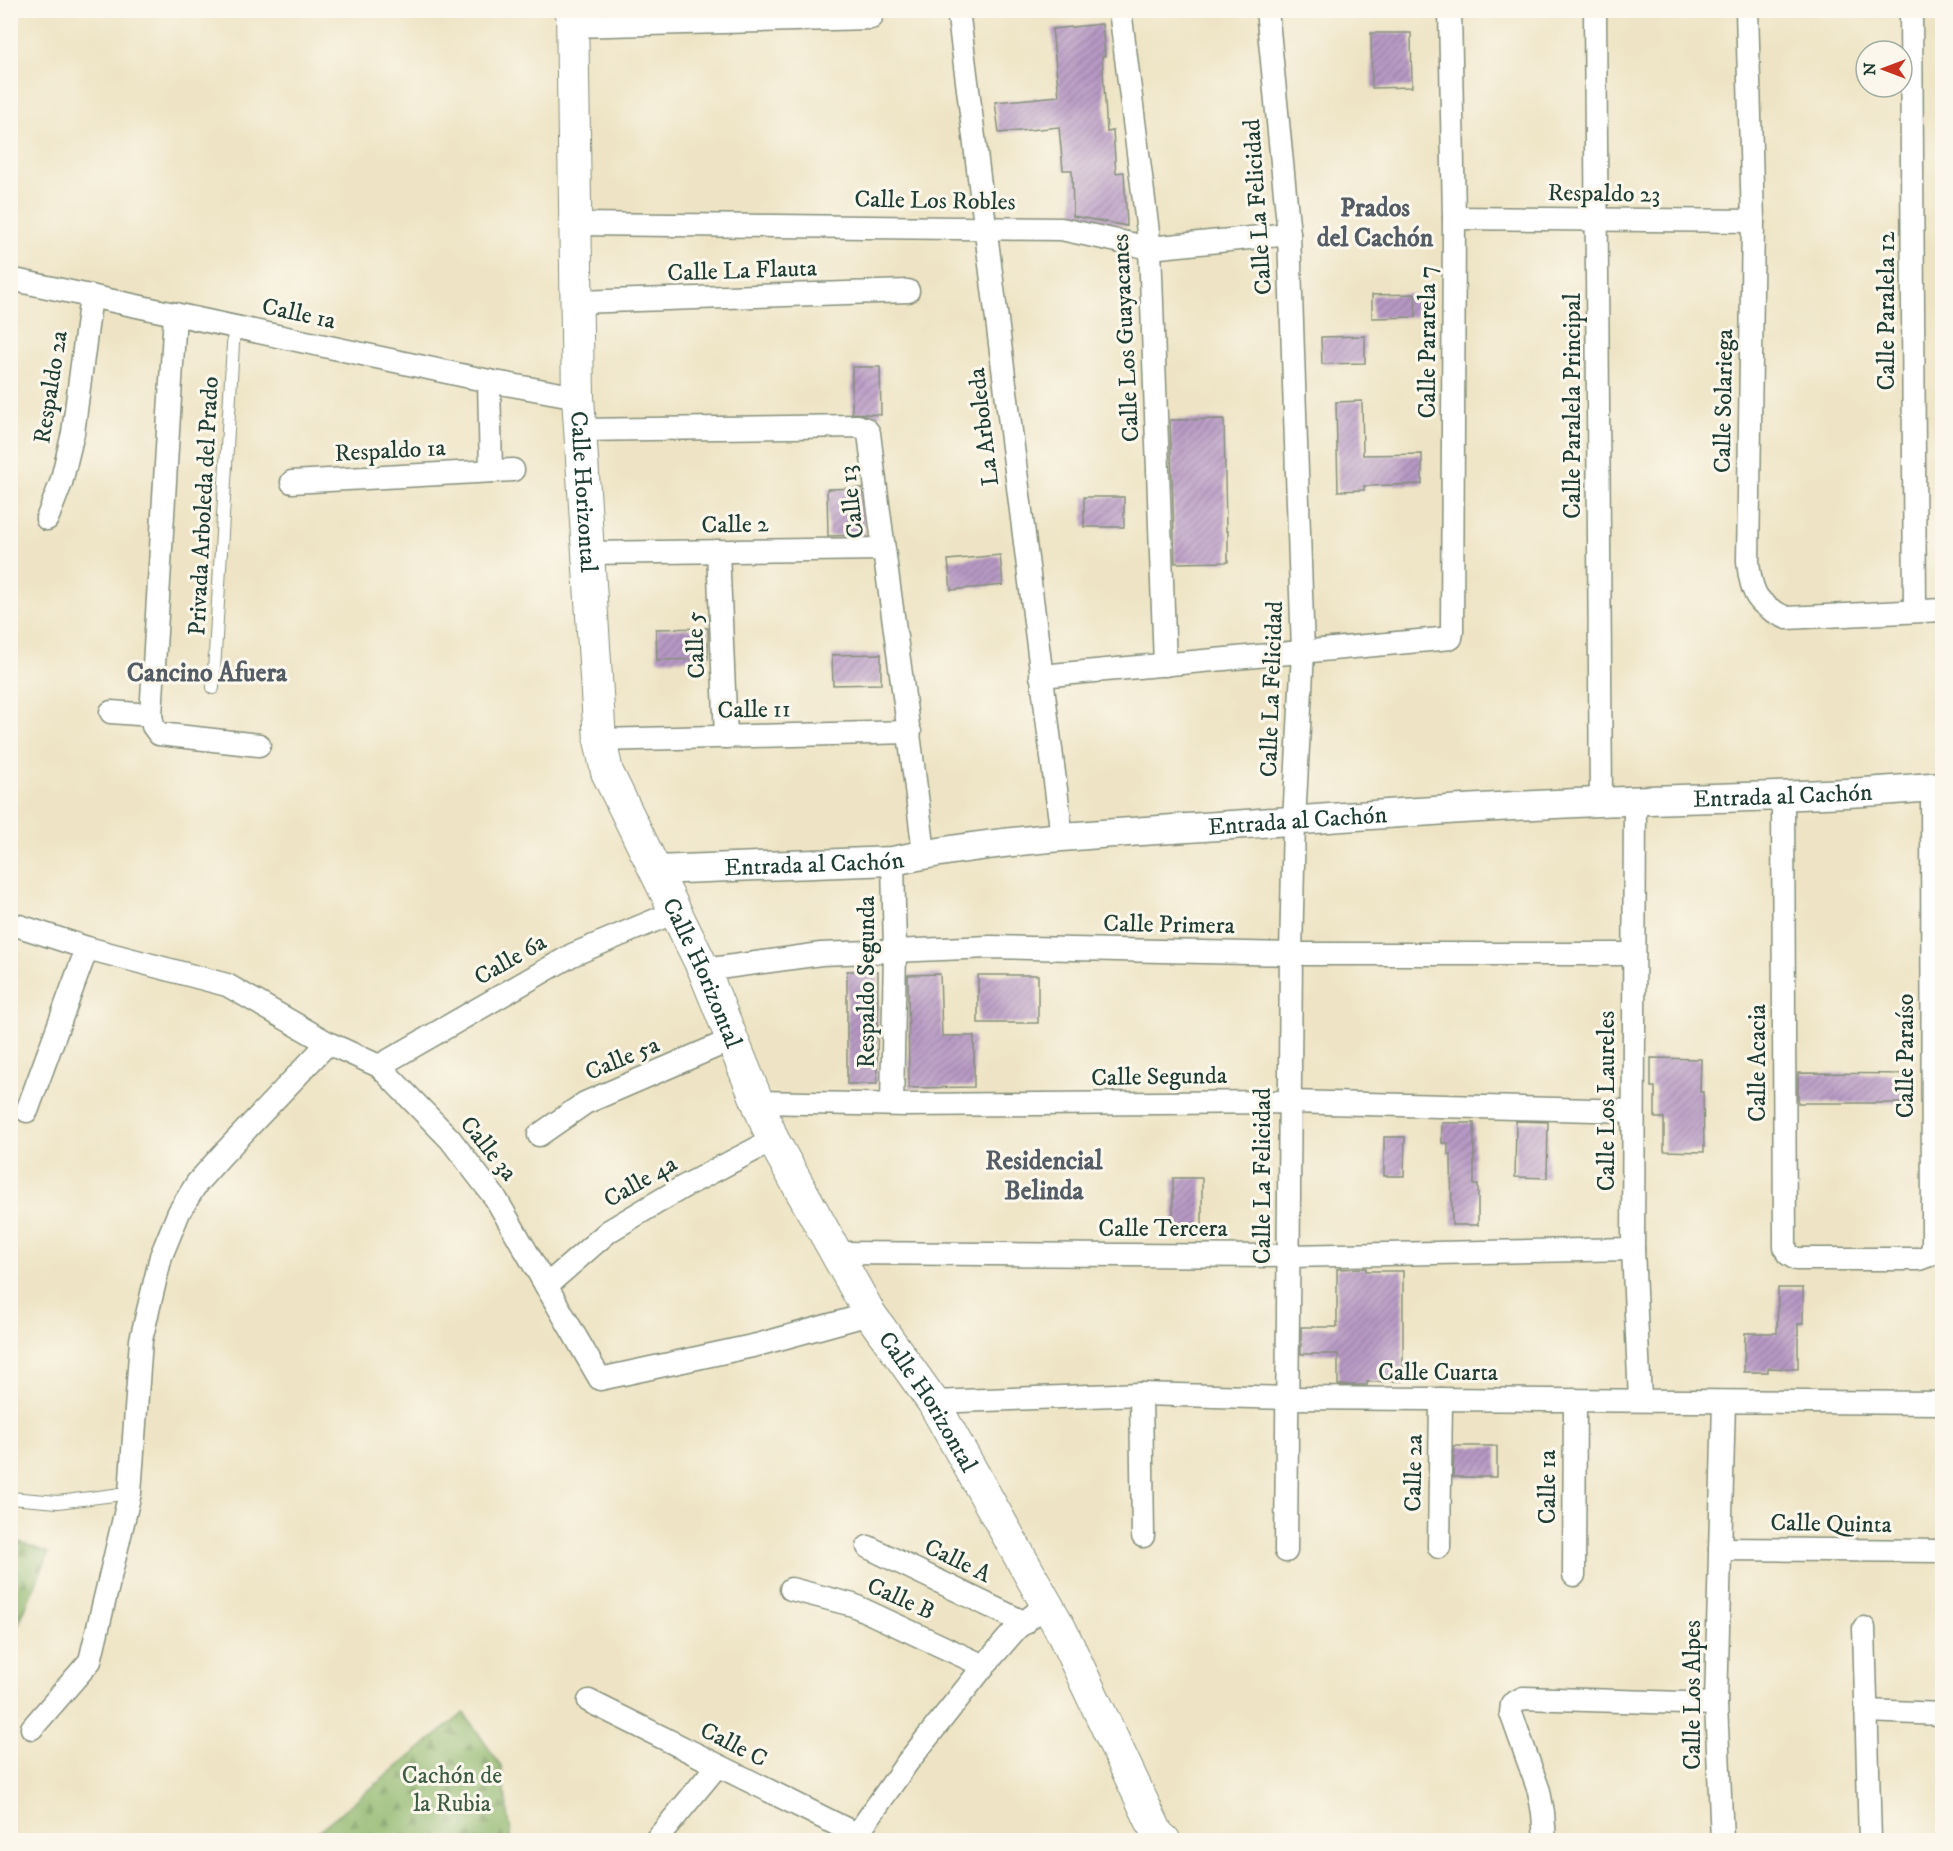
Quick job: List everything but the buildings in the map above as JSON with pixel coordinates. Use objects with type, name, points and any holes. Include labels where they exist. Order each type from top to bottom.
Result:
[{"type":"main road","name":"Calle Horizontal","points":[[572,18],[578,397],[600,740],[607,772],[704,970],[773,1140],[870,1314],[933,1402],[1035,1614],[1060,1628],[1158,1835],[1164,1840]]},
{"type":"street","name":"La Arboleda","points":[[958,10],[1062,837]]},
{"type":"street","name":"Calle Los Guayacanes","points":[[1120,10],[1150,248],[1164,665]]},
{"type":"street","name":"Calle La Felicidad","points":[[1267,10],[1289,234],[1303,652],[1294,820],[1291,954],[1287,1551]]},
{"type":"street","name":"Calle Pararela 7","points":[[1303,652],[1450,638],[1453,620],[1454,218],[1450,10]]},
{"type":"street","name":"Calle Paralela Principal","points":[[1595,10],[1601,802]]},
{"type":"street","name":"Calle Solariega","points":[[1747,10],[1753,221],[1748,561],[1750,581],[1757,599],[1770,610],[1787,618],[1942,610]]},
{"type":"street","name":"Calle Paralela 12","points":[[1911,10],[1915,610]]},
{"type":"street","points":[[572,18],[871,18]]},
{"type":"street","name":"Respaldo 23","points":[[1454,218],[1753,221]]},
{"type":"street","name":"Calle Los Robles","points":[[576,224],[1061,229],[1150,248],[1289,234]]},
{"type":"street","name":"Calle 1a","points":[[10,279],[489,381],[578,397]]},
{"type":"street","name":"Calle La Flauta","points":[[578,302],[908,291]]},
{"type":"street","name":"Respaldo 2a","points":[[47,519],[61,483],[73,433],[91,296]]},
{"type":"street","points":[[175,314],[151,715],[153,726],[159,734],[259,745]]},
{"type":"street","name":"Respaldo 1a","points":[[292,482],[502,471],[489,381]]},
{"type":"street","name":"Calle 13","points":[[580,430],[858,426],[866,429],[869,433],[883,549],[910,732],[924,854]]},
{"type":"street","name":"Calle 2","points":[[587,553],[883,549]]},
{"type":"street","name":"Calle 5","points":[[718,551],[726,737]]},
{"type":"street","points":[[1041,676],[1303,652]]},
{"type":"street","points":[[111,712],[151,715]]},
{"type":"street","name":"Calle 11","points":[[600,740],[910,732]]},
{"type":"street","name":"Entrada al Cachón","points":[[655,870],[893,861],[924,854],[1062,837],[1294,820],[1601,802],[1783,797],[1937,786]]},
{"type":"street","name":"Calle Paraíso","points":[[1862,1259],[1918,1259],[1930,1255],[1933,1247],[1937,786]]},
{"type":"street","name":"Calle Acacia","points":[[1783,797],[1785,1247],[1788,1254],[1796,1259],[1862,1259]]},
{"type":"street","name":"Calle Los Laureles","points":[[1635,802],[1633,1249],[1640,1400]]},
{"type":"street","name":"Respaldo Segunda","points":[[892,1104],[895,951],[893,861]]},
{"type":"street","name":"Calle 6a","points":[[379,1066],[572,955],[675,912]]},
{"type":"street","name":"Calle 3a","points":[[10,923],[87,948],[226,985],[328,1043],[379,1066],[450,1139],[496,1198],[600,1379],[756,1345],[870,1314]]},
{"type":"street","name":"Calle Primera","points":[[704,970],[821,954],[990,947],[1291,954],[1634,954]]},
{"type":"street","points":[[27,1112],[87,948]]},
{"type":"street","name":"Calle 5a","points":[[539,1135],[585,1103],[731,1040]]},
{"type":"street","points":[[33,1728],[90,1661],[130,1493],[141,1340],[161,1256],[179,1212],[197,1183],[328,1043]]},
{"type":"street","name":"Calle Segunda","points":[[756,1102],[892,1104],[1290,1102],[1634,1110]]},
{"type":"street","name":"Calle 4a","points":[[546,1286],[609,1231],[683,1187],[773,1140]]},
{"type":"street","name":"Calle Tercera","points":[[836,1253],[1289,1256],[1633,1249]]},
{"type":"street","points":[[1141,1394],[1143,1536]]},
{"type":"street","name":"Calle Cuarta","points":[[933,1402],[1141,1394],[1288,1398],[1942,1403]]},
{"type":"street","name":"Calle 2a","points":[[1439,1547],[1441,1399]]},
{"type":"street","name":"Calle 1a","points":[[1574,1575],[1575,1400]]},
{"type":"street","name":"Calle Los Alpes","points":[[1722,1840],[1716,1704],[1724,1402]]},
{"type":"street","name":"Calle A","points":[[868,1547],[1035,1614]]},
{"type":"street","name":"Calle Quinta","points":[[1720,1549],[1942,1551]]},
{"type":"street","name":"Calle B","points":[[791,1589],[853,1605],[984,1666]]},
{"type":"street","points":[[854,1838],[907,1763],[984,1666],[1016,1629],[1035,1614]]},
{"type":"street","points":[[1864,1628],[1870,1840]]},
{"type":"street","points":[[1545,1840],[1544,1813],[1539,1791],[1511,1713],[1512,1704],[1523,1698],[1716,1704]]},
{"type":"street","name":"Calle C","points":[[589,1701],[854,1838]]},
{"type":"street","points":[[1866,1711],[1942,1714]]},
{"type":"street","points":[[656,1840],[717,1766]]},
{"type":"lane","name":"Privada Arboleda del Prado","points":[[213,688],[234,327]]},
{"type":"lane","points":[[10,1498],[58,1502],[130,1493]]},
{"type":"green space","points":[[10,1539],[49,1553],[11,1642]]},
{"type":"green space","name":"Cachón de la Rubia","points":[[464,1713],[501,1766],[512,1840],[307,1840]]},
{"type":"district","name":"Prados del Cachón","points":[[1375,222]]},
{"type":"district","name":"Cancino Afuera","points":[[207,672]]},
{"type":"district","name":"Residencial Belinda","points":[[1044,1175]]}]
